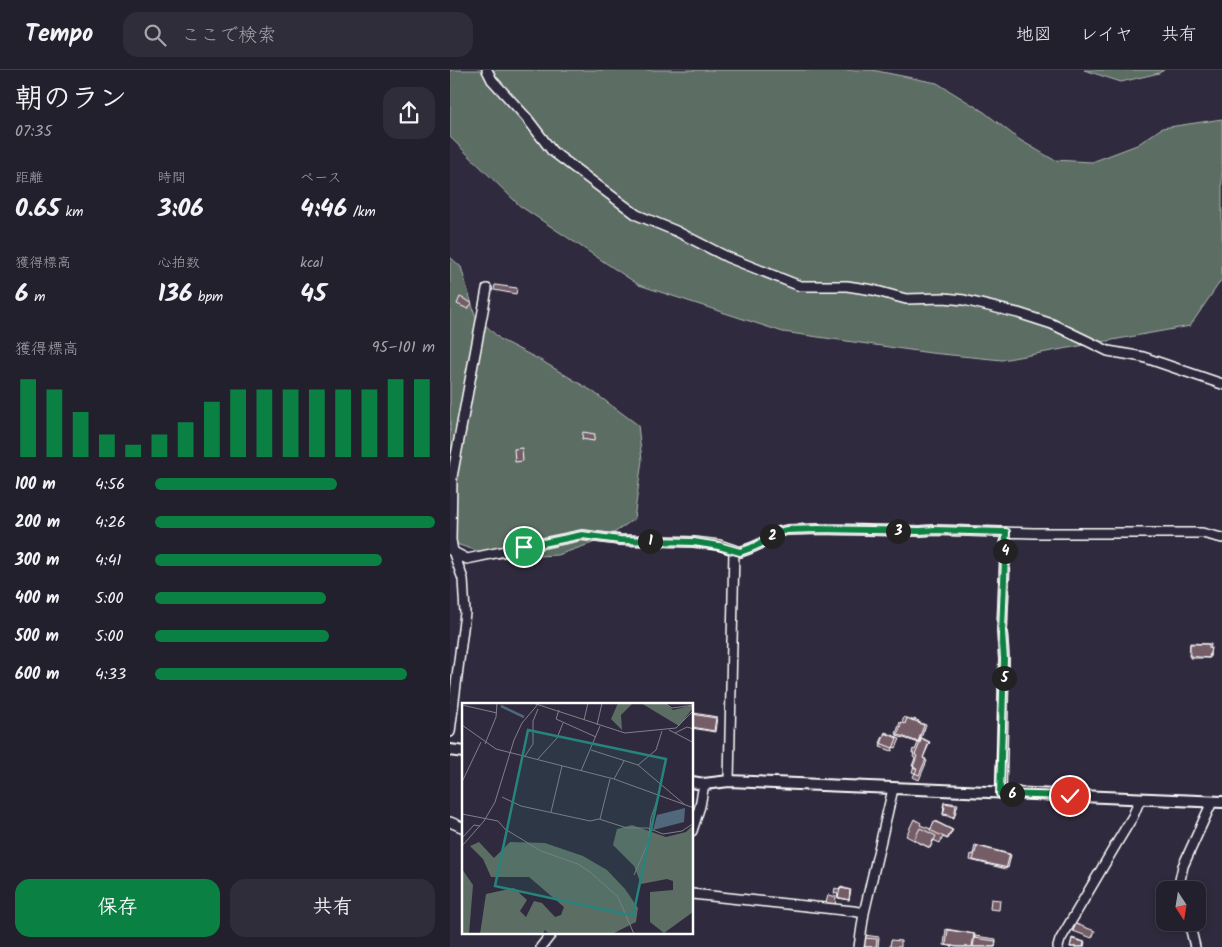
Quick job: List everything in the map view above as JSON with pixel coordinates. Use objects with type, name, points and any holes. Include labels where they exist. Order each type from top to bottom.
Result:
[{"type":"street","points":[[487,70],[492,80],[526,117],[552,152],[637,215],[676,231],[727,258],[800,286],[847,286],[873,290],[906,299],[944,298],[964,300],[1018,313],[1052,324],[1108,351],[1143,357],[1222,384]]},
{"type":"street","points":[[450,732],[465,613],[462,579],[452,550],[451,540],[452,477],[487,289]]},
{"type":"street","points":[[452,550],[467,559],[582,535],[620,540],[694,542],[740,552],[751,548],[778,532],[818,529],[1202,533],[1222,538]]},
{"type":"street","points":[[1000,794],[1004,659],[1002,631],[1006,532]]},
{"type":"street","points":[[729,781],[734,550]]},
{"type":"street","points":[[694,782],[704,784],[729,781],[1217,802],[1183,866],[1180,881]]},
{"type":"street","points":[[694,825],[704,784]]},
{"type":"street","points":[[859,947],[864,914],[893,789]]},
{"type":"street","points":[[1058,947],[1060,940],[1134,816],[1140,799]]},
{"type":"street","points":[[450,822],[462,827]]},
{"type":"street","points":[[694,894],[853,911],[864,914]]},
{"type":"street","points":[[1191,931],[1195,947]]},
{"type":"street","points":[[541,947],[551,934]]},
{"type":"green space","points":[[450,70],[872,70],[937,83],[984,112],[1020,140],[1054,160],[1092,162],[1137,145],[1162,128],[1222,119],[1222,279],[1190,326],[1002,360],[931,353],[783,332],[639,285],[520,206],[450,137]]},
{"type":"green space","points":[[1084,70],[1164,70],[1159,73],[1121,82]]},
{"type":"green space","points":[[450,257],[461,267],[475,315],[501,340],[542,361],[592,391],[638,425],[642,460],[634,519],[607,538],[558,555],[499,558],[450,542]]},
{"type":"building","points":[[495,285],[517,288],[516,294],[494,290]]},
{"type":"building","points":[[460,297],[472,303],[468,309],[457,304]]},
{"type":"building","points":[[583,432],[595,434],[594,441],[582,439]]},
{"type":"building","points":[[522,448],[523,461],[515,462],[514,449]]},
{"type":"building","points":[[1190,643],[1209,644],[1209,648],[1211,648],[1209,658],[1189,656]]},
{"type":"building","points":[[1190,644],[1211,644],[1210,658],[1190,658]]},
{"type":"building","points":[[694,713],[717,717],[715,732],[694,728]]},
{"type":"building","points":[[694,714],[716,718],[714,731],[694,727]]},
{"type":"building","points":[[904,717],[926,725],[919,743],[897,736]]},
{"type":"building","points":[[907,718],[919,721],[918,723],[924,725],[918,742],[896,734],[900,722],[905,724]]},
{"type":"building","points":[[885,732],[900,739],[896,748],[880,743]]},
{"type":"building","points":[[885,733],[897,738],[892,751],[880,747]]},
{"type":"building","points":[[920,738],[929,742],[923,758],[926,759],[919,775],[912,772],[915,758],[913,757],[914,753],[912,753]]},
{"type":"building","points":[[922,738],[930,742],[923,758],[927,761],[919,780],[913,777],[917,769],[913,767],[917,756],[915,755]]},
{"type":"building","points":[[944,802],[958,804],[954,818],[943,814]]},
{"type":"building","points":[[944,803],[956,805],[954,817],[943,815]]},
{"type":"building","points":[[914,819],[921,823],[920,825],[931,829],[934,821],[952,830],[947,839],[943,837],[940,843],[933,840],[930,848],[906,836]]},
{"type":"building","points":[[935,821],[953,830],[948,839],[930,830]]},
{"type":"building","points":[[920,828],[936,836],[930,848],[914,840]]},
{"type":"building","points":[[975,845],[1010,854],[1006,869],[970,860]]},
{"type":"building","points":[[977,846],[1011,855],[1008,868],[973,860]]},
{"type":"building","points":[[841,887],[851,890],[849,900],[837,897],[838,894],[834,893],[835,888],[840,890]]},
{"type":"building","points":[[840,888],[850,890],[849,900],[838,898]]},
{"type":"building","points":[[828,895],[836,897],[835,905],[826,903]]},
{"type":"building","points":[[991,899],[1000,900],[999,910],[990,909]]},
{"type":"building","points":[[1076,924],[1095,931],[1092,938],[1073,931]]},
{"type":"building","points":[[946,929],[975,934],[974,938],[996,941],[995,947],[956,947],[944,945]]},
{"type":"building","points":[[948,930],[974,934],[972,947],[946,945]]},
{"type":"building","points":[[864,935],[879,937],[878,947],[862,947]]},
{"type":"building","points":[[975,936],[996,939],[995,947],[973,947]]},
{"type":"building","points":[[865,938],[877,939],[876,947],[864,947]]},
{"type":"building","points":[[1072,938],[1085,942],[1084,947],[1070,947]]},
{"type":"building","points":[[1072,939],[1084,942],[1083,947],[1070,947]]},
{"type":"building","points":[[891,940],[901,941],[901,947],[890,947]]},
{"type":"route","points":[[524,547],[582,535],[620,540],[694,542],[740,552],[760,544],[778,532],[787,530],[1006,532],[1002,631],[1004,659],[1000,794],[1070,796]]}]
